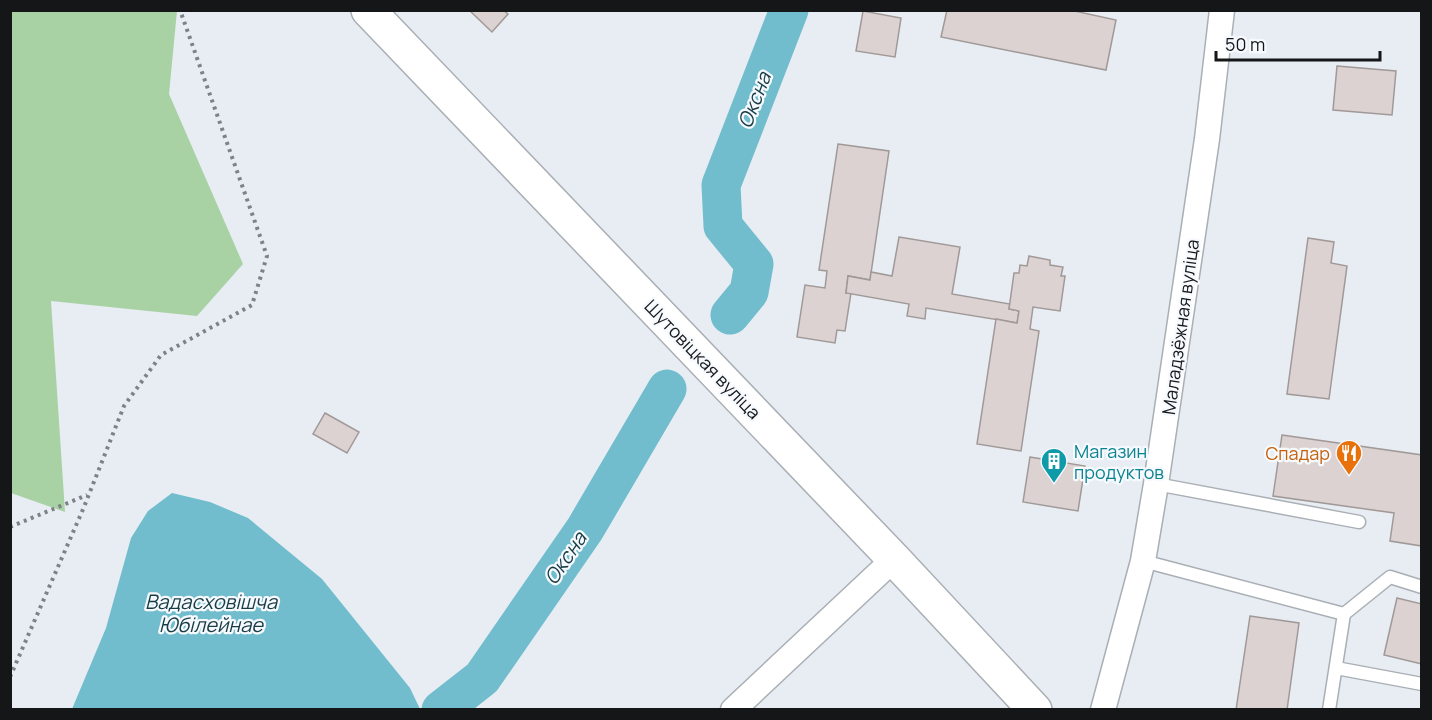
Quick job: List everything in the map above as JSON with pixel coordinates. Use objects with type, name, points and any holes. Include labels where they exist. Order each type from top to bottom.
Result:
[{"type":"main road","name":"Шутовіцкая вуліца","points":[[368,10],[894,559],[1035,710]]},
{"type":"street","name":"Маладзёжная вуліца","points":[[1103,710],[1143,561],[1207,138],[1222,10]]},
{"type":"street","points":[[733,710],[894,559]]},
{"type":"lane","points":[[1156,484],[1359,522]]},
{"type":"lane","points":[[1143,561],[1344,614]]},
{"type":"lane","points":[[1329,710],[1344,614],[1390,577],[1422,587]]},
{"type":"lane","points":[[1336,668],[1422,684]]},
{"type":"path","points":[[10,677],[124,406],[161,355],[252,305],[267,256],[180,10]]},
{"type":"path","points":[[10,527],[88,494]]},
{"type":"green space","points":[[11,10],[177,11],[169,94],[243,264],[197,316],[51,301],[65,512],[11,493]]},
{"type":"water","name":"Вадасховішча Юбілейнае","points":[[172,493],[210,502],[248,518],[322,579],[410,688],[420,709],[72,709],[106,628],[131,538],[148,511]]},
{"type":"building","points":[[469,10],[503,10],[508,14],[492,32]]},
{"type":"building","points":[[947,10],[1070,10],[1116,20],[1106,70],[941,37]]},
{"type":"building","points":[[863,11],[901,18],[895,57],[856,51]]},
{"type":"building","points":[[1337,66],[1396,71],[1392,115],[1333,110]]},
{"type":"building","points":[[838,144],[889,151],[870,280],[848,276],[846,293],[851,293],[845,331],[837,330],[835,343],[797,337],[805,285],[825,288],[827,271],[819,270]]},
{"type":"building","points":[[899,237],[960,247],[952,294],[1010,304],[1009,309],[1019,311],[1017,323],[926,308],[925,319],[907,316],[909,304],[846,293],[848,276],[870,280],[871,272],[892,276]]},
{"type":"building","points":[[1308,238],[1334,242],[1331,263],[1347,266],[1329,399],[1287,394]]},
{"type":"building","points":[[1029,256],[1050,260],[1050,265],[1063,267],[1061,276],[1065,276],[1060,311],[1033,307],[1030,329],[1039,331],[1021,451],[977,444],[996,319],[1017,323],[1019,311],[1009,309],[1014,273],[1019,273],[1020,265],[1027,266]]},
{"type":"building","points":[[325,413],[359,432],[347,453],[313,434]]},
{"type":"building","name":"Спадар","points":[[1282,435],[1422,455],[1422,546],[1390,541],[1394,513],[1273,496]]},
{"type":"building","name":"Магазин продуктов","points":[[1030,457],[1085,466],[1078,511],[1023,502]]},
{"type":"building","points":[[1397,598],[1422,604],[1422,664],[1384,655]]},
{"type":"building","points":[[1250,616],[1299,623],[1287,710],[1236,710]]},
{"type":"waterway","name":"Оксна","points":[[730,315],[749,292],[754,264],[723,226],[721,185],[789,10]]},
{"type":"waterway","name":"Оксна","points":[[441,710],[482,678],[585,529],[667,389]]},
{"type":"place","name":"Спадар","points":[[1349,476]]},
{"type":"place","name":"Магазин продуктов","points":[[1054,484]]}]
